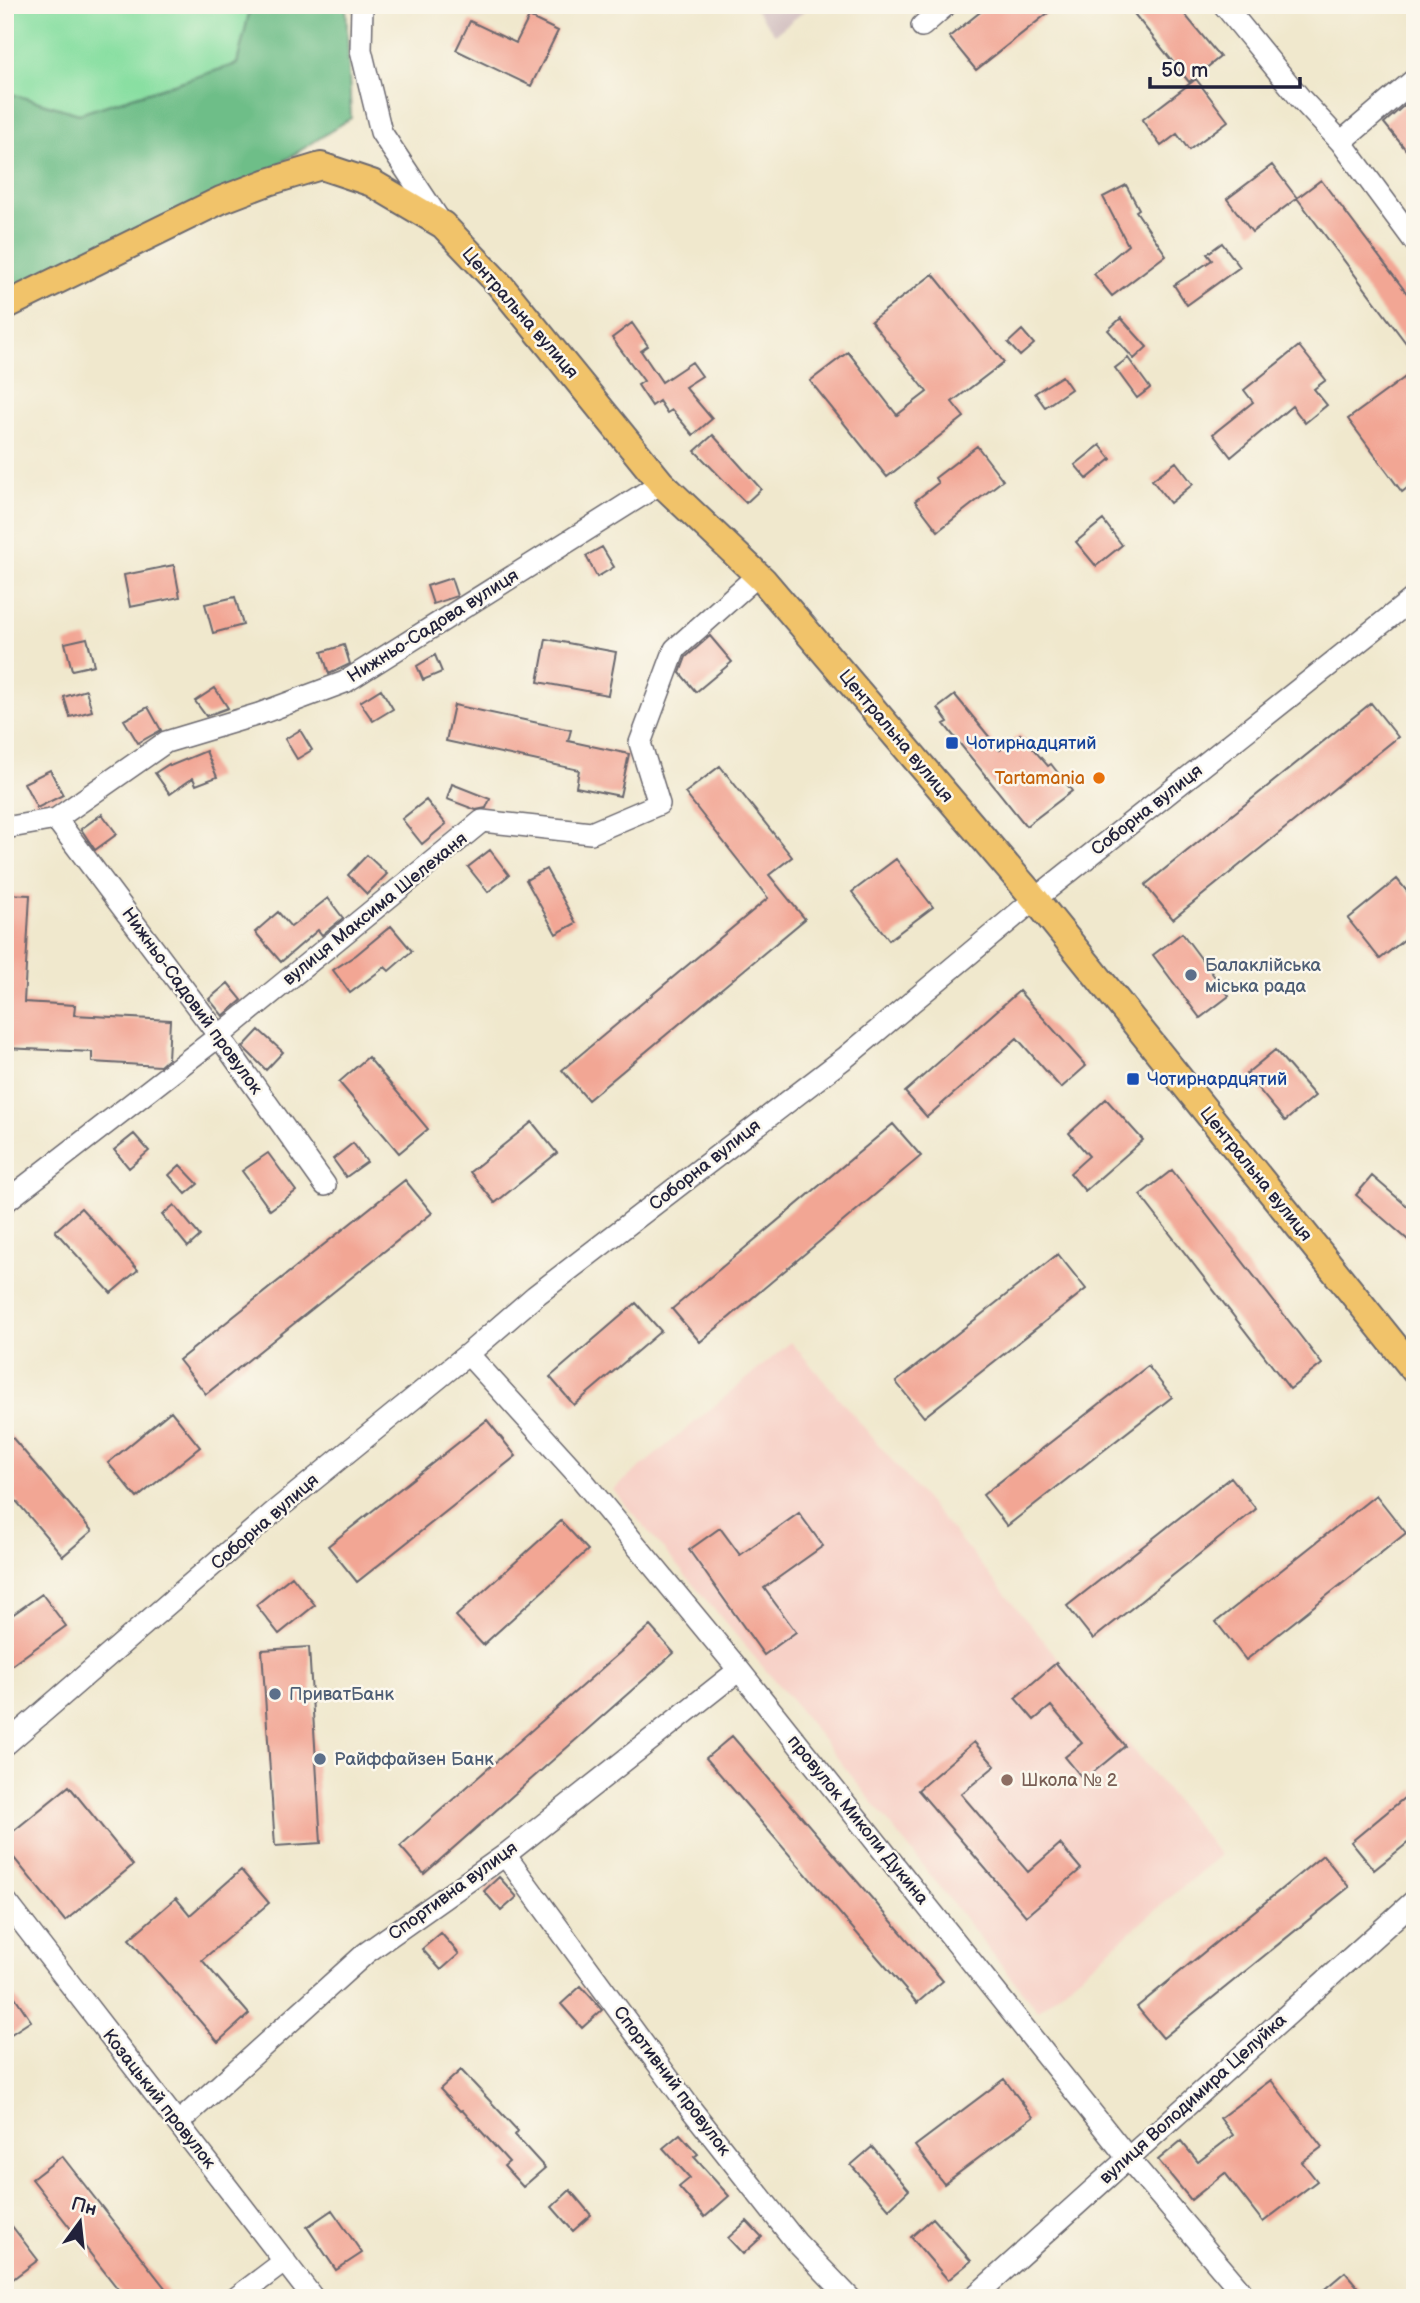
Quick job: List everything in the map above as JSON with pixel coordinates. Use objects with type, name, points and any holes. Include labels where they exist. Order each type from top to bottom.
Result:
[{"type":"main road","name":"Центральна вулиця","points":[[5,306],[221,200],[321,166],[372,183],[443,225],[500,285],[661,483],[758,575],[1035,899],[1415,1371]]},
{"type":"street","points":[[362,5],[361,50],[382,132],[443,225]]},
{"type":"street","points":[[922,26],[946,5]]},
{"type":"street","points":[[1224,5],[1300,98],[1341,142],[1415,242]]},
{"type":"street","points":[[1341,142],[1415,79]]},
{"type":"street","name":"Нижньо-Садова вулиця","points":[[5,828],[56,819],[166,742],[259,714],[345,682],[661,483]]},
{"type":"street","name":"вулиця Максима Шелеханя","points":[[5,1202],[219,1036],[482,821],[591,833],[659,804],[640,743],[675,649],[758,575]]},
{"type":"street","name":"Соборна вулиця","points":[[5,1745],[274,1512],[535,1296],[846,1056],[1035,899],[1415,597]]},
{"type":"street","name":"Нижньо-Садовий провулок","points":[[56,819],[219,1036],[325,1185]]},
{"type":"street","name":"провулок Миколи Дукина","points":[[468,1354],[579,1476],[739,1670],[1127,2157],[1241,2291]]},
{"type":"street","name":"Спортивна вулиця","points":[[178,2123],[366,1954],[505,1855],[739,1670]]},
{"type":"street","name":"Спортивний провулок","points":[[505,1855],[691,2109],[796,2242],[850,2298]]},
{"type":"street","name":"Козацький провулок","points":[[5,1900],[313,2298]]},
{"type":"street","name":"вулиця Володимира Целуйка","points":[[972,2298],[1415,1900]]},
{"type":"street","points":[[236,2298],[285,2261]]},
{"type":"shaded area","points":[[752,5],[812,5],[775,34]]},
{"type":"shaded area","points":[[791,1342],[972,1554],[1220,1855],[1038,2011],[796,1706],[613,1490]]},
{"type":"green space","points":[[5,5],[251,5],[237,64],[79,114],[5,92]]},
{"type":"green space","points":[[251,5],[346,5],[351,118],[265,173],[5,292],[5,92],[79,114],[237,64]]},
{"type":"building","points":[[989,5],[1058,5],[976,70],[949,37]]},
{"type":"building","points":[[1127,5],[1177,5],[1220,57],[1189,82]]},
{"type":"building","points":[[529,17],[558,31],[531,86],[456,50],[470,21],[516,43]]},
{"type":"building","points":[[1196,79],[1228,121],[1189,150],[1177,134],[1161,146],[1142,120]]},
{"type":"building","points":[[1415,96],[1415,161],[1384,123]]},
{"type":"building","points":[[1272,165],[1297,198],[1252,232],[1227,199]]},
{"type":"building","points":[[1321,180],[1415,304],[1415,355],[1297,198]]},
{"type":"building","points":[[1126,185],[1139,209],[1136,211],[1166,255],[1112,296],[1094,274],[1128,245],[1103,197]]},
{"type":"building","points":[[1222,243],[1240,267],[1187,305],[1174,285],[1212,260],[1207,254]]},
{"type":"building","points":[[933,274],[1004,362],[952,402],[964,417],[887,477],[810,381],[848,352],[897,415],[927,392],[871,321]]},
{"type":"building","points":[[1121,318],[1147,347],[1134,359],[1108,330]]},
{"type":"building","points":[[632,323],[648,346],[641,351],[662,382],[692,362],[702,376],[685,387],[712,419],[693,435],[672,410],[667,413],[659,401],[652,406],[638,385],[644,381],[612,338]]},
{"type":"building","points":[[1022,330],[1034,344],[1020,356],[1008,343]]},
{"type":"building","points":[[1299,346],[1326,380],[1314,389],[1327,405],[1305,423],[1292,406],[1231,457],[1213,434],[1253,402],[1244,390]]},
{"type":"building","points":[[1128,358],[1150,388],[1137,398],[1115,368]]},
{"type":"building","points":[[1415,370],[1415,482],[1402,492],[1348,419]]},
{"type":"building","points":[[1062,376],[1071,389],[1045,407],[1035,393]]},
{"type":"building","points":[[713,435],[761,489],[746,503],[695,451]]},
{"type":"building","points":[[1100,445],[1111,459],[1087,479],[1075,465]]},
{"type":"building","points":[[977,446],[1003,480],[938,531],[915,501],[938,483],[935,478]]},
{"type":"building","points":[[1176,462],[1193,484],[1170,503],[1152,480]]},
{"type":"building","points":[[1103,520],[1122,545],[1096,566],[1076,542]]},
{"type":"building","points":[[602,547],[614,567],[597,577],[586,556]]},
{"type":"building","points":[[174,565],[180,597],[130,607],[124,575]]},
{"type":"building","points":[[451,578],[457,596],[433,604],[427,586]]},
{"type":"building","points":[[235,597],[243,625],[213,633],[205,604]]},
{"type":"building","points":[[710,636],[732,662],[696,692],[680,673],[686,657]]},
{"type":"building","points":[[87,638],[94,665],[72,670],[65,643]]},
{"type":"building","points":[[546,639],[616,652],[608,695],[538,682]]},
{"type":"building","points":[[344,645],[350,664],[329,674],[322,652]]},
{"type":"building","points":[[435,655],[442,672],[423,680],[417,666]]},
{"type":"building","points":[[215,688],[228,708],[206,716],[195,701]]},
{"type":"building","points":[[381,689],[393,709],[373,721],[360,702]]},
{"type":"building","points":[[86,690],[92,711],[70,717],[64,697]]},
{"type":"building","points":[[955,695],[1000,750],[1020,734],[1048,766],[1051,764],[1072,791],[1026,826],[944,724],[948,722],[938,708]]},
{"type":"building","points":[[1371,703],[1398,737],[1173,919],[1145,885]]},
{"type":"building","points":[[454,705],[571,730],[568,741],[629,754],[620,796],[576,787],[579,770],[446,741]]},
{"type":"building","points":[[148,707],[161,730],[138,743],[124,720]]},
{"type":"building","points":[[300,730],[312,750],[297,759],[285,739]]},
{"type":"building","points":[[206,751],[217,777],[196,785],[193,778],[170,794],[155,773],[169,764],[170,766]]},
{"type":"building","points":[[720,766],[792,857],[769,875],[805,919],[588,1100],[562,1070],[768,898],[685,793]]},
{"type":"building","points":[[50,770],[63,795],[37,808],[24,783]]},
{"type":"building","points":[[452,784],[490,799],[486,808],[476,810],[447,799]]},
{"type":"building","points":[[426,800],[446,824],[422,844],[402,819]]},
{"type":"building","points":[[102,814],[117,834],[95,850],[81,829]]},
{"type":"building","points":[[490,850],[509,875],[488,892],[468,867]]},
{"type":"building","points":[[367,855],[387,874],[367,894],[348,875]]},
{"type":"building","points":[[896,859],[933,907],[889,940],[852,892]]},
{"type":"building","points":[[546,869],[576,923],[556,934],[526,880]]},
{"type":"building","points":[[1397,879],[1415,901],[1415,931],[1380,959],[1348,919]]},
{"type":"building","points":[[5,894],[30,895],[24,1002],[75,1005],[74,1015],[170,1020],[168,1059],[160,1066],[92,1062],[92,1052],[5,1048]]},
{"type":"building","points":[[328,898],[343,918],[322,935],[318,930],[281,962],[255,932],[278,912],[291,927]]},
{"type":"building","points":[[391,926],[412,951],[389,971],[385,967],[350,993],[333,970]]},
{"type":"building","name":"Балаклійська міська рада","points":[[1182,933],[1229,996],[1200,1018],[1153,955]]},
{"type":"building","points":[[228,983],[242,1000],[223,1016],[209,999]]},
{"type":"building","points":[[1019,991],[1086,1066],[1061,1088],[1017,1038],[927,1117],[905,1092]]},
{"type":"building","points":[[259,1030],[283,1052],[266,1070],[243,1047]]},
{"type":"building","points":[[1275,1050],[1315,1096],[1285,1121],[1246,1074]]},
{"type":"building","points":[[368,1057],[428,1129],[399,1153],[339,1082]]},
{"type":"building","points":[[1106,1099],[1143,1140],[1085,1191],[1070,1173],[1089,1156],[1069,1133]]},
{"type":"building","points":[[532,1122],[557,1153],[495,1203],[470,1172]]},
{"type":"building","points":[[893,1124],[921,1156],[700,1342],[672,1309]]},
{"type":"building","points":[[134,1134],[149,1151],[129,1168],[114,1150]]},
{"type":"building","points":[[353,1143],[367,1162],[346,1177],[333,1159]]},
{"type":"building","points":[[268,1153],[296,1191],[270,1210],[242,1171]]},
{"type":"building","points":[[180,1165],[198,1184],[186,1194],[169,1175]]},
{"type":"building","points":[[1172,1170],[1322,1364],[1290,1389],[1140,1195]]},
{"type":"building","points":[[1372,1176],[1415,1213],[1415,1246],[1356,1195]]},
{"type":"building","points":[[405,1180],[432,1213],[206,1394],[179,1360]]},
{"type":"building","points":[[174,1205],[200,1236],[188,1247],[162,1215]]},
{"type":"building","points":[[81,1208],[138,1270],[111,1293],[55,1231]]},
{"type":"building","points":[[1058,1254],[1086,1289],[924,1417],[896,1382]]},
{"type":"building","points":[[636,1303],[661,1331],[574,1405],[550,1377]]},
{"type":"building","points":[[1148,1366],[1172,1397],[1007,1526],[983,1495]]},
{"type":"building","points":[[171,1411],[200,1447],[137,1498],[108,1463]]},
{"type":"building","points":[[487,1420],[516,1456],[357,1582],[328,1546]]},
{"type":"building","points":[[5,1429],[92,1531],[63,1556],[5,1488]]},
{"type":"building","points":[[1231,1477],[1256,1509],[1093,1639],[1067,1606]]},
{"type":"building","points":[[1376,1495],[1406,1533],[1246,1660],[1216,1622]]},
{"type":"building","points":[[799,1513],[823,1546],[764,1588],[796,1632],[764,1655],[689,1550],[720,1528],[740,1555]]},
{"type":"building","points":[[561,1521],[588,1550],[483,1645],[456,1616]]},
{"type":"building","points":[[292,1576],[315,1605],[279,1634],[256,1605]]},
{"type":"building","points":[[42,1594],[66,1626],[5,1670],[5,1620]]},
{"type":"building","points":[[650,1626],[674,1653],[424,1874],[400,1846]]},
{"type":"building","points":[[309,1647],[321,1843],[275,1846],[262,1650]]},
{"type":"building","points":[[1056,1663],[1125,1746],[1084,1780],[1065,1757],[1082,1743],[1051,1706],[1034,1720],[1015,1698]]},
{"type":"building","points":[[732,1736],[943,1981],[917,2003],[706,1758]]},
{"type":"building","points":[[974,1742],[995,1766],[961,1794],[1028,1872],[1060,1844],[1081,1869],[1026,1916],[918,1790]]},
{"type":"building","points":[[69,1786],[133,1865],[65,1921],[5,1847],[5,1838]]},
{"type":"building","points":[[1415,1789],[1415,1837],[1374,1870],[1351,1842]]},
{"type":"building","points":[[1323,1855],[1349,1887],[1163,2038],[1137,2007]]},
{"type":"building","points":[[241,1870],[269,1903],[202,1960],[249,2014],[218,2042],[129,1939],[176,1898],[190,1915]]},
{"type":"building","points":[[499,1877],[517,1897],[501,1911],[484,1891]]},
{"type":"building","points":[[441,1933],[459,1954],[441,1970],[422,1949]]},
{"type":"building","points":[[5,1982],[31,2021],[5,2038]]},
{"type":"building","points":[[581,1986],[602,2010],[582,2028],[561,2004]]},
{"type":"building","points":[[461,2070],[518,2131],[515,2135],[545,2168],[523,2187],[504,2166],[509,2162],[440,2089]]},
{"type":"building","points":[[1004,2079],[1033,2117],[944,2184],[915,2146]]},
{"type":"building","points":[[1271,2080],[1322,2147],[1302,2162],[1317,2181],[1263,2222],[1225,2173],[1191,2200],[1158,2160],[1181,2141],[1198,2162],[1233,2135],[1220,2118]]},
{"type":"building","points":[[680,2134],[698,2154],[694,2157],[729,2196],[705,2217],[679,2187],[690,2178],[663,2148]]},
{"type":"building","points":[[872,2147],[909,2190],[889,2209],[851,2165]]},
{"type":"building","points":[[62,2156],[173,2298],[125,2298],[32,2179]]},
{"type":"building","points":[[570,2190],[591,2215],[573,2231],[552,2207]]},
{"type":"building","points":[[332,2210],[362,2253],[336,2270],[307,2227]]},
{"type":"building","points":[[5,2217],[38,2260],[5,2285]]},
{"type":"building","points":[[933,2218],[971,2261],[948,2280],[911,2237]]},
{"type":"building","points":[[747,2221],[762,2237],[743,2254],[728,2238]]},
{"type":"building","points":[[1345,2272],[1367,2298],[1314,2298]]},
{"type":"place","name":"Чотирнадцятий","points":[[952,743]]},
{"type":"place","name":"Tartamania","points":[[1099,778]]},
{"type":"place","name":"Балаклійська міська рада","points":[[1191,975]]},
{"type":"place","name":"Чотирнардцятий","points":[[1133,1079]]},
{"type":"place","name":"ПриватБанк","points":[[275,1694]]},
{"type":"place","name":"Райффайзен Банк","points":[[320,1759]]},
{"type":"place","name":"Школа № 2","points":[[1007,1780]]}]
